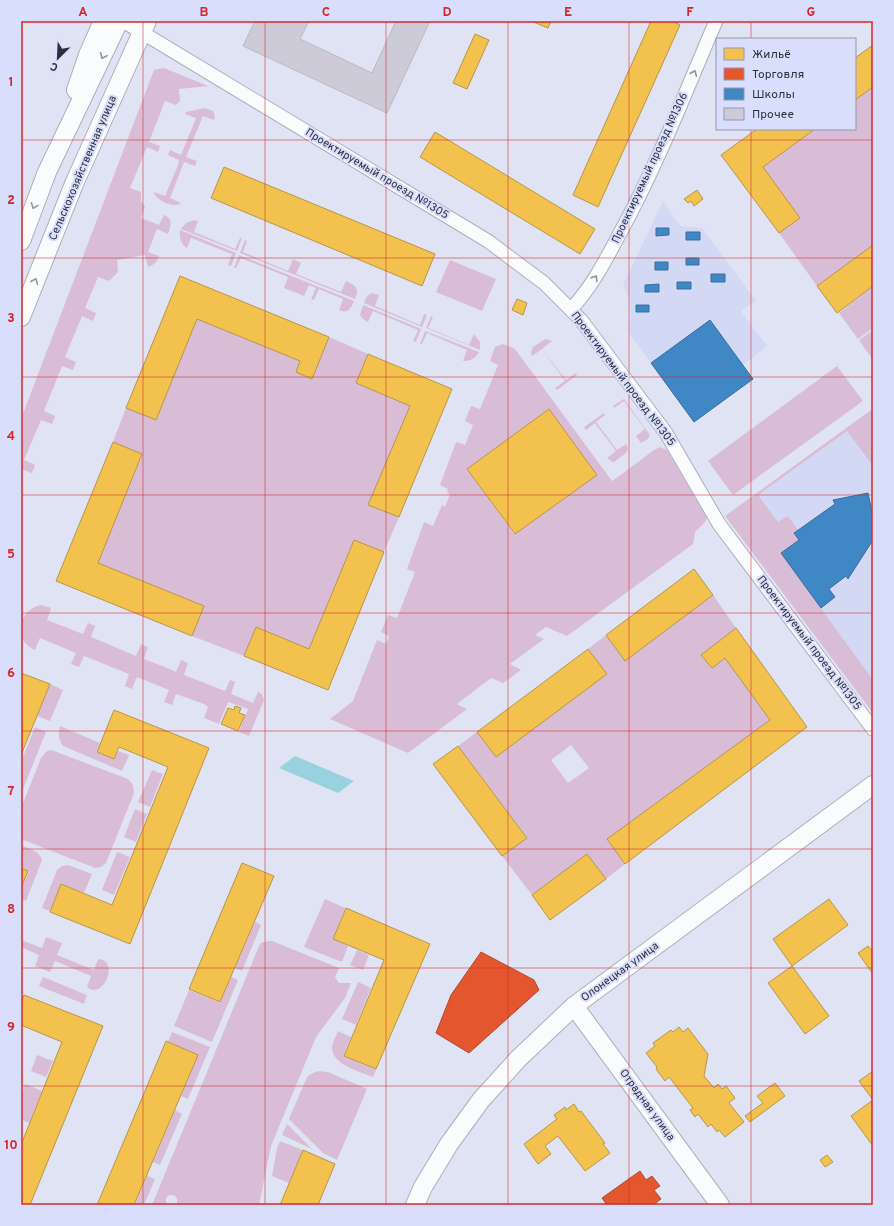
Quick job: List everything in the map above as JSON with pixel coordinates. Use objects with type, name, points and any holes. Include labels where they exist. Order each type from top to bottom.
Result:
[{"type":"street","points":[[21,241],[88,55],[103,21]]},
{"type":"street","points":[[47,172],[119,21]]},
{"type":"street","name":"Проектируемый проезд №1305","points":[[123,21],[145,27],[488,241],[544,283],[581,320],[666,433],[719,524],[873,729]]},
{"type":"street","name":"Проектируемый проезд №1306","points":[[571,309],[581,299],[595,279],[632,211],[675,118],[716,21]]},
{"type":"street","name":"Сельскохозяйственная улица","points":[[21,317],[74,184],[145,27]]},
{"type":"street","name":"Олонецкая улица","points":[[415,1205],[423,1187],[449,1144],[481,1100],[518,1059],[574,1006],[873,785]]},
{"type":"street","name":"Отрадная улица","points":[[574,1006],[720,1205]]},
{"type":"shaded area","points":[[164,68],[208,86],[179,89],[180,101],[176,105],[165,101],[149,142],[160,146],[158,152],[147,147],[130,188],[141,192],[141,201],[145,207],[141,218],[159,225],[164,215],[167,216],[170,220],[169,231],[168,234],[157,229],[148,252],[159,256],[156,262],[152,265],[148,267],[145,255],[117,260],[118,272],[109,281],[98,277],[85,308],[96,313],[93,321],[82,316],[65,357],[76,362],[73,370],[62,366],[44,411],[55,416],[52,424],[41,420],[24,460],[35,465],[32,473],[21,469],[21,419],[154,70]]},
{"type":"shaded area","points":[[873,87],[873,245],[817,286],[779,233],[800,218],[763,167],[814,130],[856,130],[856,99]]},
{"type":"shaded area","points":[[205,108],[213,111],[215,117],[214,120],[203,116],[186,157],[197,161],[195,166],[184,162],[170,198],[181,203],[174,205],[165,203],[155,195],[154,192],[165,196],[178,165],[179,160],[168,155],[170,150],[181,155],[196,118],[185,114],[186,112]]},
{"type":"shaded area","points":[[663,201],[680,226],[702,228],[756,301],[741,311],[767,346],[743,365],[753,379],[694,422],[628,332],[631,313],[629,299],[623,285]]},
{"type":"shaded area","points":[[194,220],[198,221],[194,232],[235,249],[240,238],[242,238],[237,251],[181,229],[186,223]]},
{"type":"shaded area","points":[[180,230],[236,253],[231,266],[228,265],[232,254],[191,238],[187,248],[183,245],[181,240]]},
{"type":"shaded area","points":[[245,240],[247,241],[243,252],[288,271],[293,259],[301,263],[296,274],[341,292],[346,281],[355,286],[357,290],[355,299],[240,253]]},
{"type":"shaded area","points":[[239,255],[354,301],[353,304],[348,310],[342,311],[339,310],[343,299],[319,289],[314,300],[311,299],[316,288],[309,285],[304,296],[284,288],[288,277],[241,258],[236,268],[234,268]]},
{"type":"shaded area","points":[[450,260],[496,279],[482,311],[436,292]]},
{"type":"shaded area","points":[[873,286],[873,328],[858,339],[839,313]]},
{"type":"shaded area","points":[[372,293],[379,295],[375,306],[420,325],[424,314],[427,315],[422,327],[364,303],[367,296]]},
{"type":"shaded area","points":[[363,305],[421,329],[416,342],[413,341],[418,330],[373,311],[368,322],[363,319],[360,315]]},
{"type":"shaded area","points":[[431,316],[433,317],[428,328],[469,345],[474,334],[480,342],[480,350],[426,328]]},
{"type":"shaded area","points":[[197,319],[300,361],[296,372],[312,379],[329,337],[368,354],[356,383],[410,406],[368,505],[399,517],[384,552],[354,540],[309,649],[256,627],[244,656],[192,636],[204,606],[98,563],[142,454],[113,442],[126,408]]},
{"type":"shaded area","points":[[873,330],[873,360],[859,340]]},
{"type":"shaded area","points":[[425,331],[479,352],[472,359],[463,361],[467,350],[427,333],[422,344],[420,344]]},
{"type":"shaded area","points":[[545,339],[552,341],[532,356],[531,352],[533,347]]},
{"type":"shaded area","points":[[503,344],[515,349],[612,481],[660,447],[667,450],[707,518],[695,532],[693,544],[567,636],[546,627],[535,635],[544,639],[510,664],[521,670],[503,683],[491,678],[457,704],[467,709],[408,753],[330,719],[353,701],[377,640],[386,644],[389,636],[381,632],[388,615],[397,618],[415,572],[407,569],[424,522],[433,526],[442,505],[445,507],[450,494],[447,493],[448,489],[440,485],[456,442],[465,445],[473,425],[465,421],[471,406],[480,409],[498,365],[490,361],[495,347]],"holes":[[[549,410],[597,475],[514,534],[467,469]]]},
{"type":"shaded area","points":[[542,349],[566,380],[576,373],[577,375],[557,390],[555,388],[565,381]]},
{"type":"shaded area","points":[[837,366],[863,401],[733,495],[708,461]]},
{"type":"shaded area","points":[[624,399],[650,435],[648,439],[641,443],[636,436],[645,429],[624,401],[614,408],[613,406]]},
{"type":"shaded area","points":[[871,410],[873,413],[873,466],[847,431],[758,495],[778,522],[788,516],[798,530],[794,533],[799,540],[781,553],[873,680],[873,713],[725,516]]},
{"type":"shaded area","points":[[604,413],[605,415],[596,422],[617,450],[626,444],[628,448],[626,453],[614,462],[607,458],[616,451],[595,423],[586,430],[584,427]]},
{"type":"shaded area","points":[[847,430],[873,466],[873,680],[781,553],[799,540],[794,533],[778,523],[758,495]]},
{"type":"shaded area","points":[[713,595],[736,628],[702,655],[712,668],[725,658],[770,720],[607,839],[625,864],[606,879],[587,854],[532,895],[502,856],[527,837],[458,746],[477,732],[496,757],[607,674],[588,649],[606,635],[625,660]],"holes":[[[571,745],[589,768],[568,783],[551,760]]]},
{"type":"shaded area","points":[[41,605],[51,608],[47,620],[83,634],[88,623],[95,626],[91,637],[136,656],[141,644],[148,647],[144,659],[176,672],[181,660],[188,663],[184,675],[225,691],[230,680],[235,682],[231,694],[253,703],[258,692],[262,694],[264,700],[249,736],[239,732],[248,709],[228,702],[219,724],[204,718],[208,707],[204,704],[176,694],[172,705],[164,702],[169,690],[137,677],[132,689],[125,686],[129,674],[84,656],[79,667],[71,664],[76,653],[40,638],[35,650],[28,646],[23,640],[21,633],[23,619],[27,612]]},
{"type":"shaded area","points":[[50,684],[63,690],[50,721],[37,716]]},
{"type":"shaded area","points":[[60,726],[100,743],[96,752],[114,759],[118,751],[129,755],[122,771],[63,746],[59,736]]},
{"type":"shaded area","points":[[35,727],[46,732],[21,794],[21,762]]},
{"type":"shaded area","points":[[50,750],[128,779],[133,785],[134,793],[106,863],[101,867],[95,868],[21,839],[21,808],[41,758]]},
{"type":"shaded area","points":[[295,756],[354,781],[338,793],[279,768]]},
{"type":"shaded area","points":[[152,770],[163,774],[150,807],[138,802]]},
{"type":"shaded area","points":[[135,809],[147,814],[136,842],[124,837]]},
{"type":"shaded area","points":[[21,845],[37,852],[42,860],[26,901],[21,899],[21,890],[29,871],[21,867]]},
{"type":"shaded area","points":[[117,852],[130,857],[114,895],[102,890]]},
{"type":"shaded area","points":[[68,865],[92,874],[84,893],[61,884],[50,911],[42,908],[57,870],[62,866]]},
{"type":"shaded area","points":[[325,899],[345,908],[333,939],[348,946],[342,962],[304,947]]},
{"type":"shaded area","points":[[255,922],[261,925],[242,971],[235,968]]},
{"type":"shaded area","points":[[46,937],[62,943],[57,955],[94,970],[98,959],[105,961],[109,969],[107,979],[101,987],[92,990],[87,987],[91,976],[55,961],[50,972],[35,966],[39,955],[21,947],[21,940],[42,948]]},
{"type":"shaded area","points":[[272,941],[339,968],[335,977],[339,983],[351,983],[345,998],[316,1037],[271,1146],[259,1205],[175,1205],[177,1203],[177,1198],[174,1195],[169,1195],[166,1198],[166,1203],[168,1205],[152,1205],[259,946],[261,943]]},
{"type":"shaded area","points":[[357,950],[369,955],[363,970],[350,965]]},
{"type":"shaded area","points":[[43,977],[87,995],[84,1004],[39,986]]},
{"type":"shaded area","points":[[231,977],[238,980],[212,1042],[174,1026],[189,990],[220,1003]]},
{"type":"shaded area","points":[[358,982],[371,988],[356,1025],[342,1019]]},
{"type":"shaded area","points":[[338,1031],[351,1037],[343,1056],[376,1070],[373,1077],[354,1070],[341,1063],[336,1058],[333,1053],[332,1046]]},
{"type":"shaded area","points":[[172,1032],[210,1047],[188,1099],[181,1096],[198,1055],[168,1042]]},
{"type":"shaded area","points":[[37,1055],[53,1061],[46,1077],[31,1071]]},
{"type":"shaded area","points":[[318,1071],[328,1072],[367,1089],[337,1160],[323,1153],[289,1119],[307,1077]]},
{"type":"shaded area","points":[[25,1084],[42,1091],[29,1123],[21,1119],[21,1096]]},
{"type":"shaded area","points":[[175,1110],[182,1114],[160,1165],[153,1162]]},
{"type":"shaded area","points":[[287,1124],[312,1149],[282,1135]]},
{"type":"shaded area","points":[[280,1141],[303,1150],[289,1183],[272,1176],[277,1148]]},
{"type":"shaded area","points":[[147,1176],[155,1179],[144,1205],[135,1205]]},
{"type":"building: Жильё","points":[[531,21],[551,21],[548,28]]},
{"type":"building: Жильё","points":[[651,21],[672,21],[680,25],[598,207],[573,195]]},
{"type":"building: Жильё","points":[[475,34],[489,40],[467,89],[453,83]]},
{"type":"building: Жильё","points":[[873,45],[873,87],[856,99],[856,57]]},
{"type":"building: Жильё","points":[[756,130],[814,130],[763,167],[800,218],[779,233],[721,155]]},
{"type":"building: Жильё","points":[[435,132],[595,229],[580,254],[420,157]]},
{"type":"building: Жильё","points":[[224,167],[435,254],[422,286],[211,198]]},
{"type":"building: Жильё","points":[[697,190],[703,199],[694,206],[691,201],[688,203],[684,199]]},
{"type":"building: Жильё","points":[[873,245],[873,286],[837,313],[817,286]]},
{"type":"building: Жильё","points":[[180,276],[329,337],[312,379],[296,372],[300,361],[197,319],[156,420],[126,408]]},
{"type":"building: Жильё","points":[[517,299],[527,303],[523,315],[512,310]]},
{"type":"building: Жильё","points":[[368,354],[452,389],[399,517],[368,505],[410,406],[356,383]]},
{"type":"building: Жильё","points":[[549,409],[597,475],[515,534],[467,469]]},
{"type":"building: Жильё","points":[[113,442],[142,454],[98,563],[204,606],[192,636],[56,581]]},
{"type":"building: Жильё","points":[[354,540],[384,552],[328,690],[244,656],[256,627],[309,649]]},
{"type":"building: Жильё","points":[[694,569],[713,595],[625,661],[606,635]]},
{"type":"building: Жильё","points":[[736,628],[807,727],[625,864],[607,839],[770,720],[725,658],[712,668],[701,655]]},
{"type":"building: Жильё","points":[[588,649],[607,674],[496,757],[477,732]]},
{"type":"building: Жильё","points":[[21,673],[50,684],[21,755]]},
{"type":"building: Жильё","points":[[235,706],[241,708],[239,713],[245,715],[238,731],[221,724],[228,708],[234,710]]},
{"type":"building: Жильё","points":[[114,710],[209,748],[130,944],[50,912],[61,884],[112,905],[168,767],[119,747],[114,759],[97,752]]},
{"type":"building: Жильё","points":[[458,746],[527,838],[502,856],[433,764]]},
{"type":"building: Жильё","points":[[587,854],[606,879],[550,920],[532,895]]},
{"type":"building: Жильё","points":[[242,863],[274,876],[220,1002],[189,989]]},
{"type":"building: Жильё","points":[[21,868],[28,871],[21,888]]},
{"type":"building: Жильё","points":[[829,899],[848,925],[792,966],[773,939]]},
{"type":"building: Жильё","points":[[346,908],[430,944],[376,1069],[344,1056],[384,960],[333,939]]},
{"type":"building: Жильё","points":[[868,946],[873,952],[873,974],[858,953]]},
{"type":"building: Жильё","points":[[792,966],[829,1016],[805,1034],[768,983]]},
{"type":"building: Жильё","points":[[24,995],[103,1026],[30,1205],[21,1205],[21,1145],[62,1042],[21,1025],[21,1002]]},
{"type":"building: Жильё","points":[[679,1027],[683,1032],[688,1028],[708,1054],[704,1076],[714,1088],[718,1084],[722,1089],[726,1086],[735,1098],[729,1103],[744,1122],[725,1137],[719,1130],[717,1132],[711,1124],[708,1127],[698,1114],[695,1117],[690,1110],[693,1108],[669,1077],[665,1081],[656,1069],[657,1067],[646,1053],[655,1046],[653,1043],[671,1030],[673,1032]]},
{"type":"building: Жильё","points":[[166,1041],[198,1055],[134,1205],[97,1205]]},
{"type":"building: Жильё","points":[[873,1071],[873,1100],[859,1081]]},
{"type":"building: Жильё","points":[[775,1083],[785,1096],[750,1122],[745,1116],[763,1103],[757,1096]]},
{"type":"building: Жильё","points":[[873,1100],[873,1146],[851,1116]]},
{"type":"building: Жильё","points":[[574,1104],[605,1143],[603,1144],[610,1153],[585,1171],[558,1136],[545,1146],[551,1154],[538,1164],[524,1144],[557,1119],[554,1115],[565,1107],[566,1110]]},
{"type":"building: Жильё","points":[[303,1150],[335,1164],[318,1205],[280,1205]]},
{"type":"building: Жильё","points":[[827,1155],[833,1162],[825,1167],[820,1160]]},
{"type":"building: Торговля","points":[[481,952],[534,980],[539,990],[469,1053],[436,1033],[451,995]]},
{"type":"building: Торговля","points":[[640,1171],[646,1180],[652,1176],[660,1186],[654,1190],[661,1199],[653,1205],[607,1205],[602,1198]]},
{"type":"building: Школы","points":[[656,228],[669,228],[669,235],[656,236]]},
{"type":"building: Школы","points":[[686,232],[700,232],[700,240],[686,240]]},
{"type":"building: Школы","points":[[686,258],[699,258],[699,265],[686,265]]},
{"type":"building: Школы","points":[[655,262],[668,262],[668,270],[655,270]]},
{"type":"building: Школы","points":[[711,274],[725,274],[725,282],[711,282]]},
{"type":"building: Школы","points":[[677,282],[691,282],[691,289],[677,289]]},
{"type":"building: Школы","points":[[659,284],[659,292],[645,292],[645,285]]},
{"type":"building: Школы","points":[[636,305],[649,305],[649,312],[636,312]]},
{"type":"building: Школы","points":[[710,320],[753,379],[694,422],[651,363]]},
{"type":"building: Школы","points":[[868,493],[873,517],[873,540],[848,579],[846,576],[829,589],[835,597],[821,608],[781,553],[799,540],[794,533],[835,504],[833,500]]},
{"type":"building: Прочее","points":[[255,21],[309,21],[300,39],[372,73],[396,21],[430,21],[387,113],[243,46]]}]
